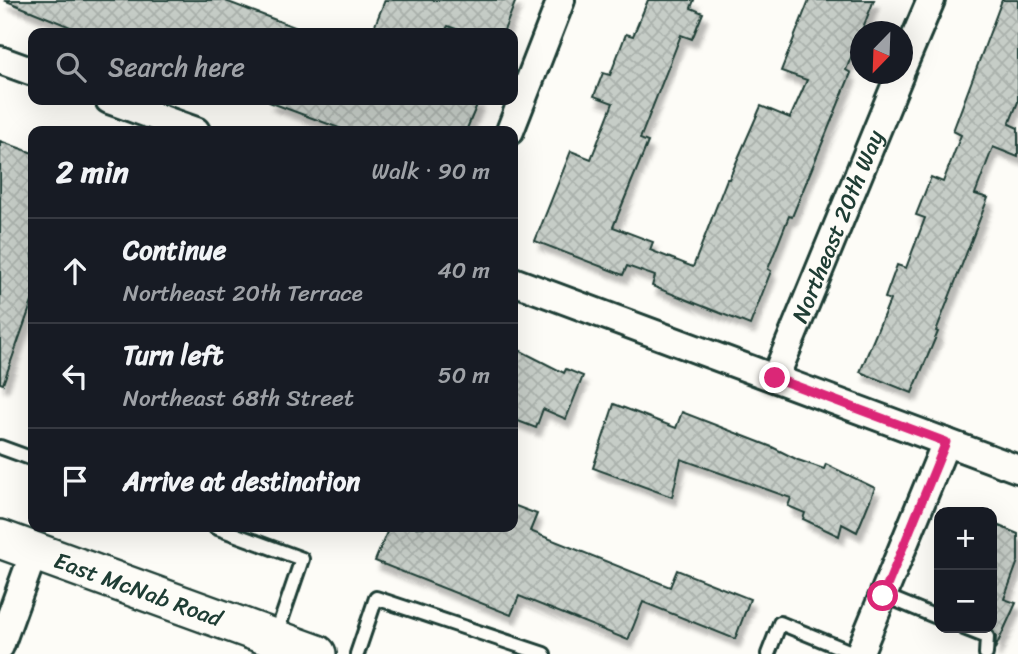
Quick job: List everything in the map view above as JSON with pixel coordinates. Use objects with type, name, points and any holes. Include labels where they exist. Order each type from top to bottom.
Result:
[{"type":"street","points":[[512,126],[561,0]]},
{"type":"street","points":[[913,42],[931,0]]},
{"type":"street","points":[[0,60],[28,70]]},
{"type":"street","name":"Northeast 20th Way","points":[[775,378],[896,84]]},
{"type":"street","points":[[123,105],[182,126]]},
{"type":"street","points":[[518,283],[1018,469]]},
{"type":"street","points":[[858,654],[946,442]]},
{"type":"street","name":"East McNab Road","points":[[0,540],[317,654]]},
{"type":"street","points":[[0,646],[34,552]]},
{"type":"lane","points":[[0,447],[28,458]]},
{"type":"lane","points":[[229,532],[302,559],[275,639]]},
{"type":"lane","points":[[883,596],[934,616]]},
{"type":"lane","points":[[357,654],[376,598],[544,654]]},
{"type":"lane","points":[[768,654],[780,623],[858,654]]},
{"type":"lane","points":[[977,633],[987,637],[986,654]]},
{"type":"building","points":[[4,0],[223,0],[297,28],[73,28]]},
{"type":"building","points":[[385,0],[516,0],[505,28],[374,28]]},
{"type":"building","points":[[648,0],[694,0],[691,8],[703,13],[692,39],[681,35],[640,139],[648,142],[613,227],[653,242],[650,250],[693,267],[727,179],[761,106],[790,118],[807,80],[781,71],[809,0],[874,0],[866,21],[850,21],[850,60],[846,70],[850,75],[792,217],[789,216],[750,325],[652,286],[655,276],[627,266],[623,275],[535,241],[571,151],[591,159],[613,103],[594,96],[603,73],[610,75],[626,34],[633,36]]},
{"type":"building","points":[[1002,0],[1018,0],[1018,102],[1009,124],[1018,128],[1018,157],[993,147],[975,194],[988,198],[912,393],[860,372],[890,300],[885,298],[897,265],[906,268],[925,218],[916,215],[931,177],[943,182],[961,135],[953,131]]},
{"type":"building","points":[[277,105],[477,105],[468,126],[334,126]]},
{"type":"building","points":[[0,141],[28,151],[28,313],[3,384],[0,383]]},
{"type":"building","points":[[518,350],[564,373],[566,369],[583,376],[566,419],[543,409],[536,428],[518,421]]},
{"type":"building","points":[[614,404],[676,428],[682,412],[798,460],[824,469],[826,464],[875,488],[857,532],[842,524],[839,536],[803,519],[805,513],[788,506],[791,498],[681,459],[672,497],[593,468]]},
{"type":"building","points":[[518,507],[537,514],[530,531],[670,587],[677,570],[750,599],[735,639],[643,602],[628,640],[519,596],[511,615],[375,561],[387,532],[518,532]]},
{"type":"building","points":[[997,525],[1018,534],[1018,561],[1004,599],[1016,603],[995,649],[994,633],[997,633]]},
{"type":"route","points":[[775,378],[946,442],[883,596]]}]
